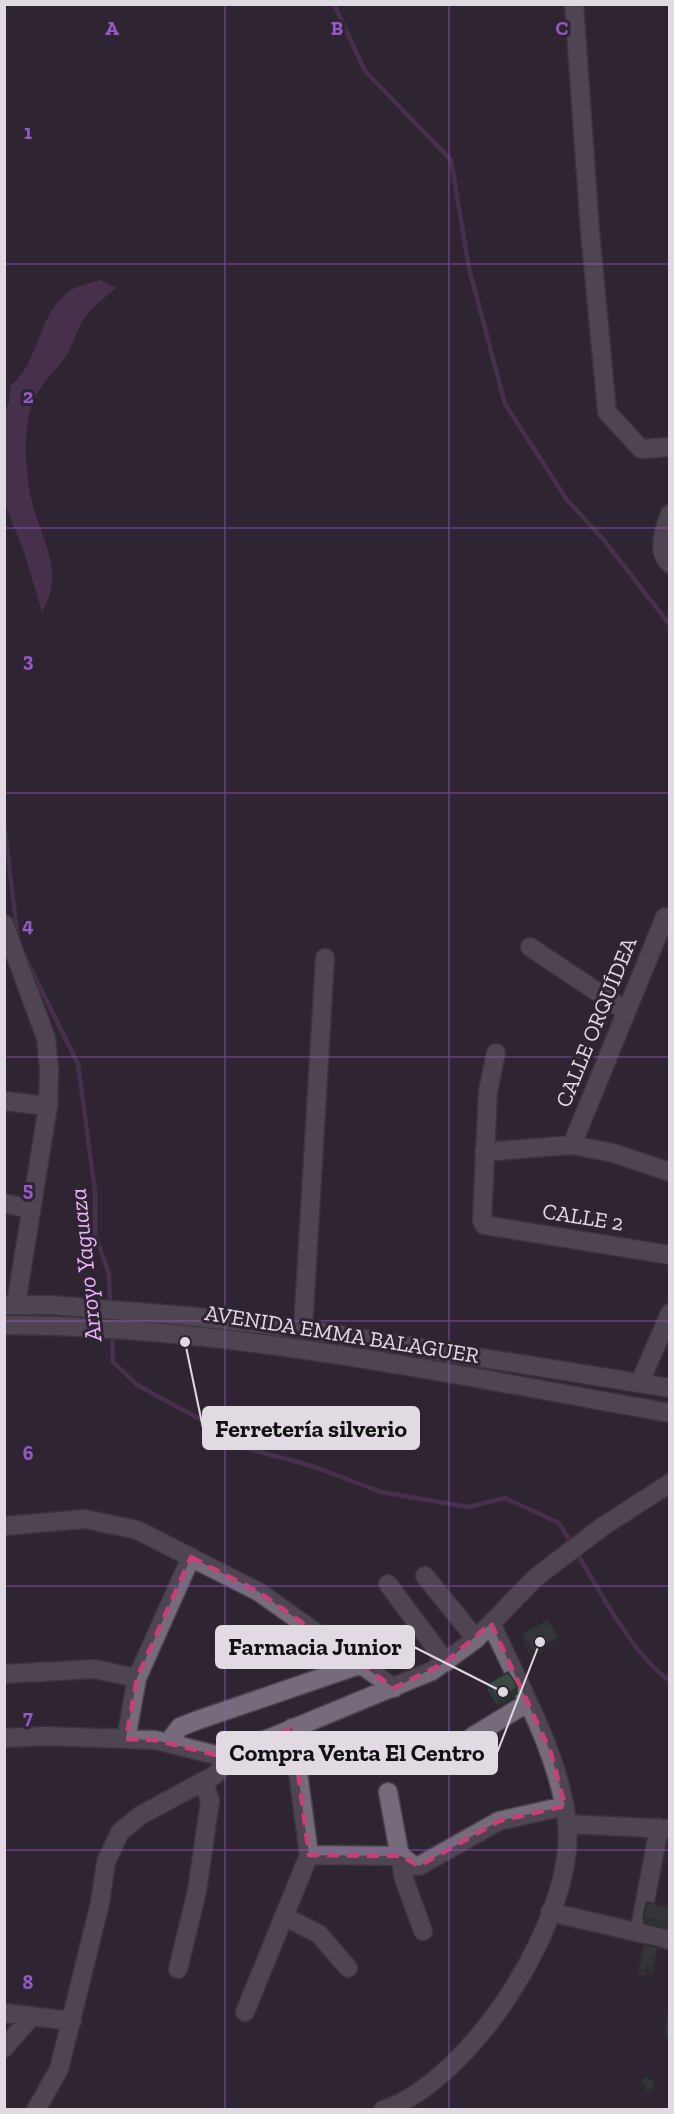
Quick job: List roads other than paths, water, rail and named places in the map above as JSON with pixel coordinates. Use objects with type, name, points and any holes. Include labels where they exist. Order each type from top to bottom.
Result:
[{"type":"street","points":[[574,4],[590,231],[607,412],[641,449],[669,447]]},
{"type":"street","points":[[669,514],[662,548],[664,559],[669,564]]},
{"type":"street","name":"CALLE ORQUÍDEA","points":[[572,1145],[665,917]]},
{"type":"street","points":[[4,924],[46,1038],[49,1069],[48,1106],[10,1304]]},
{"type":"street","points":[[530,947],[626,1011]]},
{"type":"street","points":[[303,1329],[325,958]]},
{"type":"street","points":[[496,1053],[488,1091],[484,1152],[572,1145],[613,1153],[669,1173]]},
{"type":"street","points":[[4,1101],[48,1106]]},
{"type":"street","name":"CALLE 2","points":[[484,1152],[482,1220],[489,1227],[669,1255]]},
{"type":"street","points":[[4,1203],[30,1209]]},
{"type":"street","name":"AVENIDA EMMA BALAGUER","points":[[10,1304],[187,1316],[303,1329],[669,1388]]},
{"type":"street","points":[[640,1382],[669,1313]]},
{"type":"street","name":"AVENIDA EMMA BALAGUER","points":[[4,1325],[186,1335],[387,1363],[669,1413]]},
{"type":"street","points":[[387,1363],[389,1342]]},
{"type":"street","points":[[4,1738],[45,1736],[155,1740],[224,1757],[394,1688],[446,1662],[476,1639],[535,1578],[602,1527],[669,1484]]},
{"type":"street","points":[[4,1526],[85,1519],[137,1530],[259,1592],[394,1688]]},
{"type":"street","points":[[126,1738],[136,1677],[191,1557]]},
{"type":"street","points":[[425,1576],[476,1639]]},
{"type":"street","points":[[388,1584],[446,1662]]},
{"type":"street","points":[[383,2109],[423,2090],[456,2062],[485,2029],[533,1956],[550,1912],[565,1856],[566,1815],[551,1753],[491,1623]]},
{"type":"street","points":[[168,1743],[180,1727],[198,1719],[359,1665]]},
{"type":"street","points":[[4,1674],[94,1669],[136,1677]]},
{"type":"street","points":[[471,1737],[526,1703]]},
{"type":"street","points":[[244,2012],[309,1855],[292,1728]]},
{"type":"street","points":[[36,2109],[59,2069],[100,1903],[106,1862],[120,1832],[141,1815],[204,1782],[223,1766],[224,1757]]},
{"type":"street","points":[[178,1969],[197,1891],[209,1812],[210,1800],[204,1782]]},
{"type":"street","points":[[388,1792],[404,1879],[423,1930]]},
{"type":"street","points":[[309,1855],[401,1856],[414,1866],[419,1866],[499,1821],[566,1815],[664,1829],[639,1933]]},
{"type":"street","points":[[550,1912],[669,1940]]},
{"type":"street","points":[[285,1917],[319,1934],[348,1968]]},
{"type":"street","points":[[4,2013],[72,2021]]},
{"type":"street","points":[[4,2048],[31,2017]]},
{"type":"waterway","points":[[334,4],[365,71],[451,160],[469,268],[505,404],[567,500],[603,539],[670,625]]},
{"type":"waterway","name":"Arroyo Yaguaza","points":[[4,822],[18,941]]},
{"type":"waterway","name":"Arroyo Yaguaza","points":[[25,957],[78,1064],[95,1191],[95,1234],[109,1274],[110,1304]]},
{"type":"waterway","name":"Arroyo Yaguaza","points":[[112,1334],[113,1362],[137,1385],[205,1422],[239,1446],[312,1466],[381,1492],[468,1507],[505,1498],[559,1523],[572,1544]]},
{"type":"waterway","name":"Arroyo Yaguaza","points":[[576,1552],[606,1603],[643,1656],[670,1681]]},
{"type":"place","name":"Ferretería silverio","points":[[185,1342]]},
{"type":"place","name":"Compra Venta El Centro","points":[[540,1642]]},
{"type":"place","name":"Farmacia Junior","points":[[503,1692]]}]
